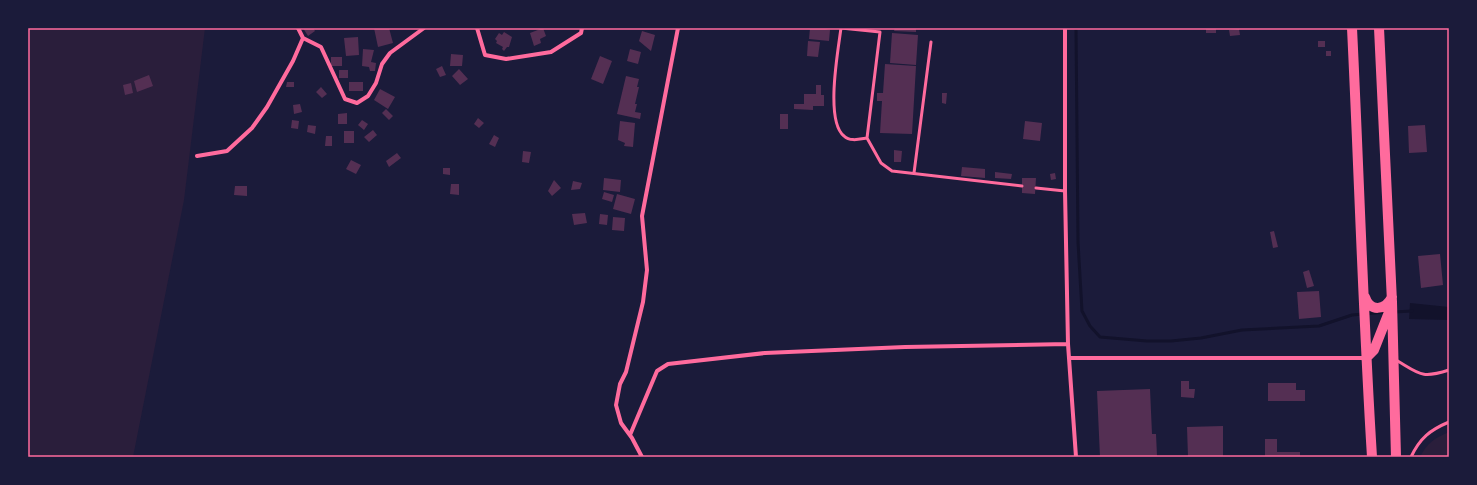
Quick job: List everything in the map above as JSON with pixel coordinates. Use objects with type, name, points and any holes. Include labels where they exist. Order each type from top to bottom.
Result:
[{"type":"highway","points":[[1352,28],[1366,358],[1372,457]]},
{"type":"highway","points":[[1379,28],[1392,300],[1396,457]]},
{"type":"highway","points":[[1364,295],[1367,302],[1373,307],[1381,308],[1389,304],[1392,300]]},
{"type":"highway","points":[[1366,358],[1374,350],[1392,300]]},
{"type":"street","points":[[298,28],[303,38],[322,47],[345,99],[357,103],[368,96],[376,83],[382,64],[390,53],[424,28]]},
{"type":"street","points":[[477,28],[485,55],[506,59],[551,52],[581,33],[582,28]]},
{"type":"street","points":[[642,457],[630,435],[620,423],[616,405],[620,384],[626,372],[643,302],[647,270],[642,216],[678,28]]},
{"type":"street","points":[[1065,28],[1065,191],[1068,344],[1076,457]]},
{"type":"street","points":[[197,156],[227,151],[252,128],[267,107],[293,61],[303,38]]},
{"type":"street","points":[[630,435],[657,371],[668,364],[765,353],[905,347],[1068,344]]},
{"type":"street","points":[[1070,358],[1366,358]]},
{"type":"lane","points":[[867,138],[851,140],[844,137],[840,132],[834,116],[833,97],[840,28],[880,32]]},
{"type":"lane","points":[[881,28],[867,138],[882,163],[892,171],[1022,186]]},
{"type":"lane","points":[[914,173],[931,42]]},
{"type":"lane","points":[[1036,188],[1065,191]]},
{"type":"lane","points":[[1393,358],[1420,374],[1434,375],[1449,370]]},
{"type":"lane","points":[[1411,457],[1415,449],[1426,435],[1437,427],[1449,422]]},
{"type":"shaded area","points":[[28,28],[205,28],[184,200],[133,457],[28,457]]},
{"type":"shaded area","points":[[1410,303],[1449,307],[1449,320],[1409,319]]},
{"type":"shaded area","points":[[1449,432],[1449,457],[1420,457],[1432,442]]},
{"type":"building","points":[[303,28],[313,28],[315,31],[308,36]]},
{"type":"building","points":[[374,28],[389,28],[393,43],[378,47]]},
{"type":"building","points":[[543,28],[546,36],[540,39],[541,43],[534,46],[530,33]]},
{"type":"building","points":[[810,28],[825,28],[830,30],[829,41],[809,39]]},
{"type":"building","points":[[895,28],[916,28],[916,32],[894,31]]},
{"type":"building","points":[[1206,28],[1216,28],[1216,33],[1206,33]]},
{"type":"building","points":[[1239,29],[1240,35],[1230,36],[1229,30]]},
{"type":"building","points":[[642,31],[655,35],[651,51],[639,41]]},
{"type":"building","points":[[504,32],[512,37],[509,47],[507,47],[504,51],[502,49],[503,47],[496,43],[497,41],[495,39],[499,33],[502,35]]},
{"type":"building","points":[[892,33],[918,35],[916,65],[890,63]]},
{"type":"building","points":[[358,37],[359,55],[346,56],[344,38]]},
{"type":"building","points":[[808,41],[820,42],[818,57],[807,56]]},
{"type":"building","points":[[1318,41],[1325,41],[1325,47],[1318,47]]},
{"type":"building","points":[[363,49],[374,50],[371,62],[376,63],[375,71],[370,71],[369,67],[362,66]]},
{"type":"building","points":[[630,49],[641,52],[638,64],[627,61]]},
{"type":"building","points":[[1326,51],[1331,51],[1331,56],[1326,56]]},
{"type":"building","points":[[451,54],[463,55],[462,66],[450,66]]},
{"type":"building","points":[[600,56],[612,61],[603,84],[591,79]]},
{"type":"building","points":[[331,57],[342,57],[342,66],[331,66]]},
{"type":"building","points":[[885,64],[916,66],[912,134],[880,133],[882,101],[877,101],[877,93],[883,93]]},
{"type":"building","points":[[442,66],[446,75],[440,77],[436,69]]},
{"type":"building","points":[[459,69],[468,79],[460,85],[452,76]]},
{"type":"building","points":[[339,70],[348,70],[348,78],[339,78]]},
{"type":"building","points":[[149,75],[153,86],[137,92],[134,81]]},
{"type":"building","points":[[626,76],[639,79],[635,112],[641,113],[640,119],[617,114]]},
{"type":"building","points":[[287,82],[294,82],[294,87],[286,87]]},
{"type":"building","points":[[349,82],[363,82],[363,91],[349,91]]},
{"type":"building","points":[[131,83],[133,93],[125,95],[123,85]]},
{"type":"building","points":[[816,85],[821,85],[821,95],[824,95],[824,106],[813,106],[813,110],[794,109],[794,104],[804,104],[804,94],[816,94]]},
{"type":"building","points":[[321,87],[327,94],[322,98],[316,92]]},
{"type":"building","points":[[380,89],[395,97],[388,109],[374,100]]},
{"type":"building","points":[[942,93],[947,93],[946,104],[942,103]]},
{"type":"building","points":[[300,104],[302,112],[294,114],[293,105]]},
{"type":"building","points":[[386,109],[393,116],[389,120],[382,113]]},
{"type":"building","points":[[347,113],[347,124],[338,124],[338,114]]},
{"type":"building","points":[[780,114],[788,114],[788,129],[780,129]]},
{"type":"building","points":[[478,118],[484,123],[479,128],[474,124]]},
{"type":"building","points":[[292,120],[299,121],[298,129],[291,128]]},
{"type":"building","points":[[362,120],[368,124],[364,130],[358,125]]},
{"type":"building","points":[[620,121],[635,123],[633,147],[624,146],[625,143],[618,140]]},
{"type":"building","points":[[1025,121],[1042,123],[1040,141],[1023,139]]},
{"type":"building","points":[[308,125],[316,126],[315,134],[307,132]]},
{"type":"building","points":[[1425,125],[1427,152],[1409,153],[1408,126]]},
{"type":"building","points":[[373,130],[377,135],[369,142],[364,137]]},
{"type":"building","points":[[344,131],[354,131],[354,143],[344,143]]},
{"type":"building","points":[[494,135],[499,138],[495,147],[489,144]]},
{"type":"building","points":[[326,136],[332,136],[332,146],[325,146]]},
{"type":"building","points":[[894,150],[902,151],[901,162],[894,162]]},
{"type":"building","points":[[523,151],[531,152],[529,163],[522,162]]},
{"type":"building","points":[[397,153],[401,158],[389,167],[386,161]]},
{"type":"building","points":[[351,160],[361,165],[356,174],[346,169]]},
{"type":"building","points":[[962,167],[985,169],[985,178],[961,176]]},
{"type":"building","points":[[443,168],[450,168],[450,175],[443,174]]},
{"type":"building","points":[[995,172],[1012,174],[1011,179],[995,178]]},
{"type":"building","points":[[1055,173],[1056,179],[1051,180],[1050,174]]},
{"type":"building","points":[[604,178],[621,180],[620,192],[603,190]]},
{"type":"building","points":[[1022,178],[1036,178],[1035,194],[1022,193]]},
{"type":"building","points":[[554,180],[561,188],[552,196],[548,191]]},
{"type":"building","points":[[573,181],[582,183],[580,189],[571,190]]},
{"type":"building","points":[[451,184],[459,184],[459,195],[450,194]]},
{"type":"building","points":[[235,186],[247,186],[247,196],[234,195]]},
{"type":"building","points":[[604,192],[614,195],[612,202],[602,199]]},
{"type":"building","points":[[617,194],[635,199],[631,214],[613,209]]},
{"type":"building","points":[[585,213],[587,223],[574,225],[572,214]]},
{"type":"building","points":[[600,214],[608,215],[607,225],[599,224]]},
{"type":"building","points":[[613,217],[625,218],[624,231],[612,230]]},
{"type":"building","points":[[1274,231],[1278,247],[1273,248],[1270,232]]},
{"type":"building","points":[[1440,254],[1443,285],[1421,288],[1418,256]]},
{"type":"building","points":[[1309,270],[1314,286],[1307,288],[1303,272]]},
{"type":"building","points":[[1319,291],[1321,317],[1299,319],[1297,292]]},
{"type":"building","points":[[1181,381],[1189,381],[1189,389],[1195,389],[1194,398],[1181,397]]},
{"type":"building","points":[[1268,383],[1296,383],[1296,390],[1305,390],[1305,401],[1268,401]]},
{"type":"building","points":[[1150,389],[1152,434],[1156,434],[1157,456],[1100,457],[1097,391]]},
{"type":"building","points":[[1223,426],[1223,457],[1188,457],[1187,427]]},
{"type":"building","points":[[1265,439],[1277,439],[1277,452],[1300,452],[1300,457],[1265,457]]},
{"type":"waterway","points":[[1076,28],[1078,242],[1082,311],[1090,326],[1100,337],[1147,341],[1171,341],[1201,338],[1242,330],[1319,326],[1352,315],[1386,312]]},
{"type":"waterway","points":[[1394,312],[1412,311]]}]
